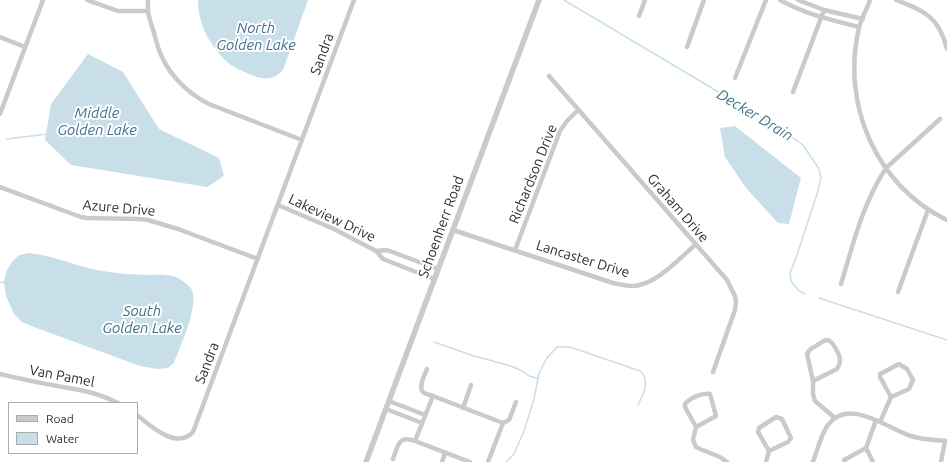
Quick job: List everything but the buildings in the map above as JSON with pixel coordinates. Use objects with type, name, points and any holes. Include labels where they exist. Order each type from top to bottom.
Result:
[{"type":"street","points":[[0,114],[43,0]]},
{"type":"street","points":[[86,0],[118,11],[148,12]]},
{"type":"street","points":[[148,0],[148,12],[161,56],[167,66],[186,88],[200,100],[302,140]]},
{"type":"street","name":"Sandra","points":[[138,416],[161,433],[175,438],[186,438],[193,432],[354,0]]},
{"type":"street","name":"Schoenherr Road","points":[[366,462],[539,0]]},
{"type":"street","points":[[639,16],[645,0]]},
{"type":"street","points":[[687,47],[704,0]]},
{"type":"street","points":[[735,78],[766,0]]},
{"type":"street","points":[[780,0],[802,11],[859,28]]},
{"type":"street","points":[[798,0],[824,10],[863,19]]},
{"type":"street","points":[[870,0],[859,28],[854,66],[856,97],[861,118],[868,137],[886,168],[908,194],[928,210],[947,220]]},
{"type":"street","points":[[896,0],[926,13],[933,19],[943,35],[947,49]]},
{"type":"street","points":[[793,92],[824,10]]},
{"type":"street","points":[[0,37],[25,47]]},
{"type":"street","name":"Graham Drive","points":[[549,76],[727,280],[734,292],[736,301],[734,314],[713,372]]},
{"type":"street","name":"Richardson Drive","points":[[515,250],[560,131],[578,110]]},
{"type":"street","points":[[841,284],[867,202],[876,184],[886,168],[940,120]]},
{"type":"street","name":"Azure Drive","points":[[0,187],[81,217],[138,219],[158,222],[258,259]]},
{"type":"street","name":"Lakeview Drive","points":[[278,205],[334,229],[376,251],[383,259],[434,280]]},
{"type":"street","points":[[898,292],[928,210]]},
{"type":"street","name":"Lancaster Drive","points":[[453,230],[613,283],[632,286],[643,285],[657,277],[696,244]]},
{"type":"street","name":"Lakeview Drive","points":[[376,251],[387,250],[438,270]]},
{"type":"street","points":[[813,381],[840,366],[840,357],[833,344],[829,341],[826,340],[810,349],[807,354],[813,381],[813,394],[815,401],[834,418]]},
{"type":"street","points":[[845,462],[844,460],[866,448],[891,397],[909,389],[913,380],[907,369],[899,364],[880,374],[880,377],[891,397]]},
{"type":"street","points":[[427,369],[421,386],[423,393],[503,423]]},
{"type":"street","name":"Van Pamel","points":[[0,374],[22,380],[95,393],[116,402]]},
{"type":"street","points":[[463,408],[471,385]]},
{"type":"street","points":[[696,427],[716,416],[710,394],[705,393],[699,395],[685,404],[685,407],[696,427],[693,440],[696,447],[720,457],[727,462]]},
{"type":"street","points":[[415,441],[433,396]]},
{"type":"street","points":[[389,401],[425,415]]},
{"type":"street","points":[[488,462],[503,423],[509,420],[516,402]]},
{"type":"street","points":[[386,409],[422,423]]},
{"type":"street","points":[[814,462],[827,426],[834,418],[850,413],[858,414],[878,421],[906,434],[919,438],[946,441],[942,462]]},
{"type":"street","points":[[766,462],[769,452],[758,432],[759,428],[776,417],[782,419],[792,438],[788,442],[769,452]]},
{"type":"street","points":[[393,460],[400,442],[403,439],[407,439],[470,462]]},
{"type":"street","points":[[866,448],[873,462]]},
{"type":"street","points":[[442,462],[445,453]]},
{"type":"water","name":"North Golden Lake","points":[[198,0],[308,0],[283,70],[271,78],[263,78],[254,76],[228,63],[217,51],[206,33],[199,14]]},
{"type":"water","name":"Middle Golden Lake","points":[[88,54],[123,72],[159,129],[219,158],[224,176],[207,187],[71,165],[45,140],[51,104]]},
{"type":"water","points":[[735,126],[801,178],[789,224],[778,223],[746,188],[725,157],[720,128]]},
{"type":"water","name":"South Golden Lake","points":[[29,253],[99,270],[122,274],[168,275],[185,282],[192,290],[193,306],[188,326],[174,363],[168,368],[157,369],[140,366],[22,322],[14,314],[6,296],[4,281],[7,270],[12,262],[19,255]]},
{"type":"waterway","name":"Decker Drain","points":[[564,0],[779,128],[803,145],[819,169],[821,178],[790,273],[791,281],[798,290],[805,294]]},
{"type":"waterway","points":[[7,139],[47,134]]},
{"type":"waterway","points":[[0,282],[6,283]]},
{"type":"waterway","name":"Decker Drain","points":[[819,298],[947,340]]},
{"type":"waterway","points":[[434,342],[474,356],[511,366],[529,376],[537,378]]},
{"type":"waterway","points":[[506,462],[514,454],[524,431],[534,399],[539,373],[547,358],[557,347],[570,347],[640,371],[646,383],[638,405]]}]
